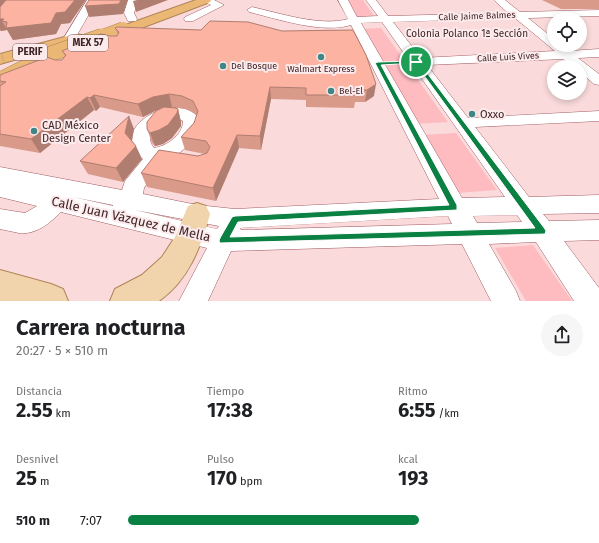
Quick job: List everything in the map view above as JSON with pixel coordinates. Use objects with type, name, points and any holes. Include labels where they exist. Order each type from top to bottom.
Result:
[{"type":"highway","points":[[0,80],[44,52],[68,42],[198,0]]},
{"type":"highway","points":[[0,80],[53,53],[198,0]]},
{"type":"highway","name":"MEX 57","points":[[68,42],[132,18],[198,0]]},
{"type":"highway","name":"MEX 57","points":[[0,80],[56,62],[104,37],[198,0]]},
{"type":"highway","name":"PERIF","points":[[0,60],[68,42]]},
{"type":"main road","points":[[127,301],[150,289],[174,267],[182,255],[194,224]]},
{"type":"main road","points":[[0,286],[51,301]]},
{"type":"street","points":[[68,42],[92,0]]},
{"type":"street","points":[[132,18],[129,13],[133,0]]},
{"type":"street","points":[[189,19],[216,7],[198,0]]},
{"type":"street","points":[[371,0],[542,231],[591,301]]},
{"type":"street","points":[[500,0],[547,28]]},
{"type":"street","points":[[511,0],[527,17],[547,33]]},
{"type":"street","points":[[341,1],[378,63],[454,207],[506,301]]},
{"type":"street","name":"Calle Jaime Balmes","points":[[252,10],[323,24],[599,13]]},
{"type":"street","name":"Calle Jaime Balmes","points":[[527,17],[599,18]]},
{"type":"street","points":[[104,37],[116,43]]},
{"type":"street","name":"Calle Luis Vives","points":[[416,62],[547,52]]},
{"type":"street","points":[[571,52],[599,81]]},
{"type":"street","name":"Calle Luis Vives","points":[[577,52],[585,54],[599,53]]},
{"type":"street","points":[[585,54],[599,64]]},
{"type":"street","points":[[462,123],[599,116]]},
{"type":"street","points":[[124,208],[133,187],[158,155],[188,158]]},
{"type":"street","name":"Calle Juan Vázquez de Mella","points":[[0,174],[64,195],[194,224],[229,230],[469,234],[599,230]]},
{"type":"street","name":"Calle Juan Vázquez de Mella","points":[[0,189],[64,195]]},
{"type":"street","points":[[0,219],[24,223],[30,222],[40,217],[64,195]]},
{"type":"street","name":"Calle Juan Vázquez de Mella","points":[[229,230],[454,207],[599,204]]},
{"type":"street","points":[[193,301],[229,230]]},
{"type":"path","points":[[378,63],[416,62]]},
{"type":"shaded area","points":[[346,0],[363,0],[376,19],[357,19]]},
{"type":"shaded area","points":[[381,28],[448,122],[415,124],[359,29]]},
{"type":"shaded area","points":[[456,133],[497,190],[457,193],[422,135]]},
{"type":"shaded area","points":[[533,245],[572,301],[526,301],[495,248]]},
{"type":"building","points":[[6,0],[75,0],[65,12],[56,13],[51,23],[6,28],[7,22],[2,21],[4,19],[0,19],[0,7]]},
{"type":"building","points":[[89,0],[121,0],[119,4],[85,6]]},
{"type":"building","points":[[210,21],[248,22],[282,31],[353,30],[366,55],[376,84],[367,90],[354,90],[356,95],[306,95],[306,88],[270,87],[260,136],[237,135],[213,188],[141,173],[159,150],[198,156],[207,153],[210,147],[206,141],[181,137],[194,123],[198,111],[193,101],[182,96],[169,94],[153,97],[138,104],[94,95],[90,98],[87,97],[31,139],[0,134],[0,86],[6,82],[0,81],[0,75],[47,57],[55,60],[62,60],[66,55],[62,51],[98,35],[117,36],[119,32],[115,28],[117,27],[201,30]]},
{"type":"building","points":[[164,107],[178,109],[177,113],[168,125],[150,133],[147,129],[147,122],[156,111]]},
{"type":"building","points":[[129,116],[125,133],[136,146],[116,168],[80,161]]},
{"type":"place","name":"Walmart Express","points":[[321,57]]},
{"type":"place","name":"Del Bosque","points":[[223,66]]},
{"type":"place","name":"Bel-El","points":[[331,91]]},
{"type":"place","name":"Oxxo","points":[[472,114]]},
{"type":"place","name":"CAD México Design Center","points":[[34,131]]},
{"type":"district","name":"Colonia Polanco 1ª Sección","points":[[467,34]]},
{"type":"route","points":[[416,62],[542,231],[223,241],[235,219],[454,207],[378,63],[416,62]]}]
